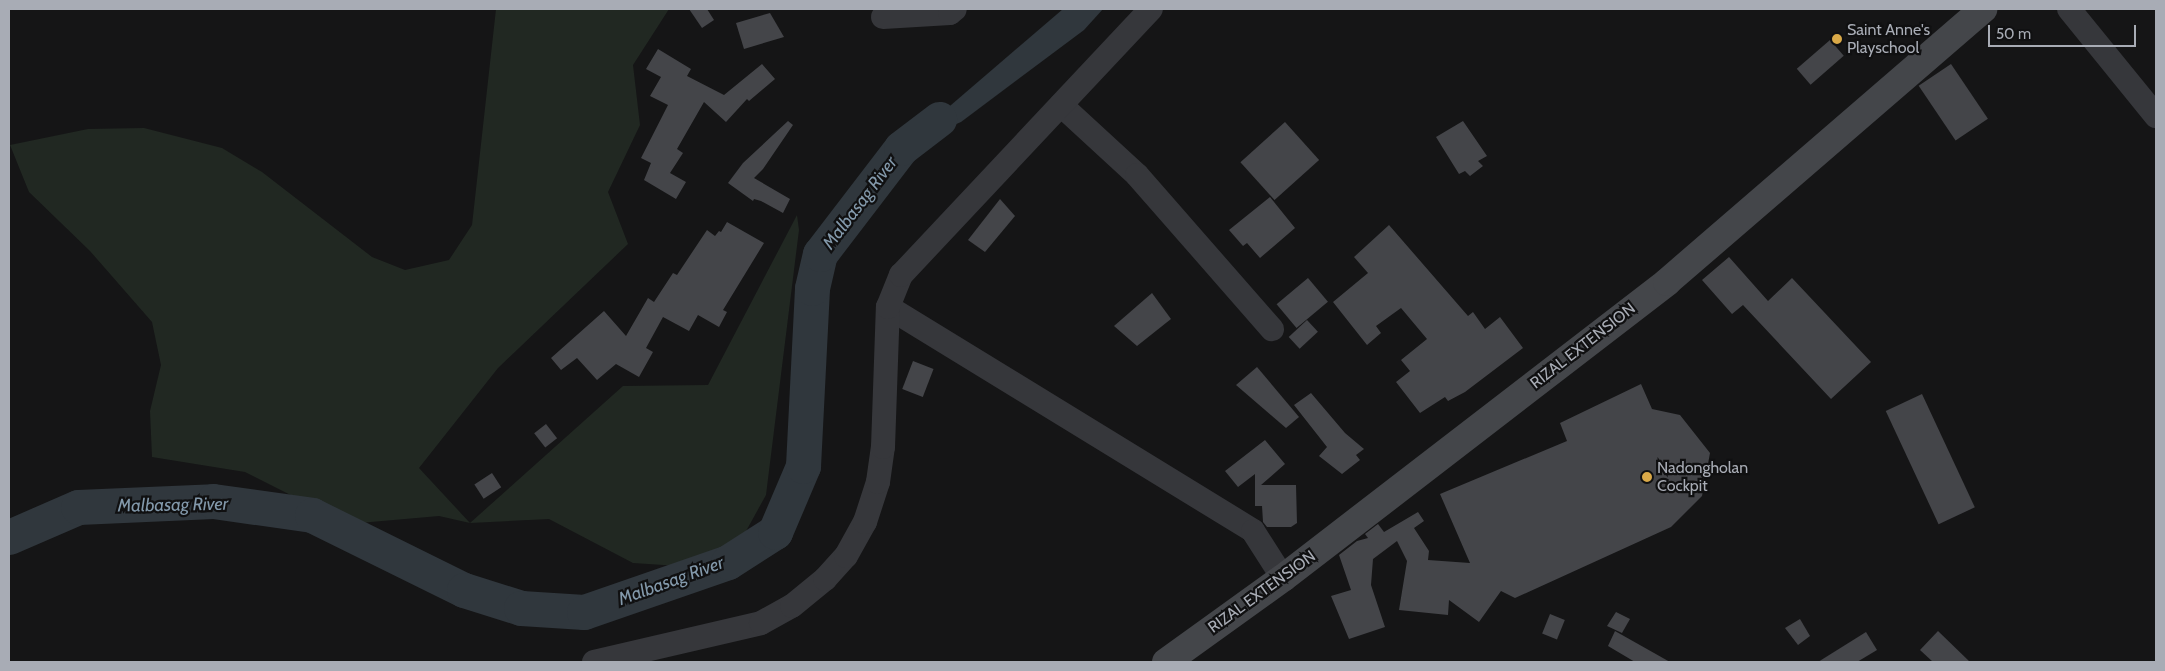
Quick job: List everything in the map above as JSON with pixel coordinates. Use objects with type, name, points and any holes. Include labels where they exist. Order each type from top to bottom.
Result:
[{"type":"street","points":[[884,17],[950,13],[955,9]]},
{"type":"street","points":[[594,662],[761,623],[792,606],[825,579],[846,556],[866,522],[878,482],[883,447],[888,307],[901,275],[1151,9]]},
{"type":"street","name":"RIZAL EXTENSION","points":[[1166,662],[1284,578],[1667,282],[1983,9]]},
{"type":"street","points":[[2069,9],[2156,116]]},
{"type":"street","points":[[1061,105],[1137,176],[1272,329]]},
{"type":"street","points":[[888,307],[1253,531],[1284,578]]},
{"type":"shaded area","points":[[496,9],[669,9],[633,65],[640,125],[608,192],[628,244],[498,368],[419,468],[470,523],[439,516],[348,524],[245,472],[152,457],[150,411],[161,365],[152,322],[90,251],[29,192],[10,145],[88,129],[144,128],[222,148],[262,172],[372,257],[405,270],[449,260],[472,225]]},
{"type":"shaded area","points":[[1063,9],[1103,9],[1084,30],[961,122],[901,148]]},
{"type":"shaded area","points":[[797,215],[799,230],[766,495],[745,533],[703,559],[679,566],[633,563],[549,519],[470,523],[623,386],[708,385]]},
{"type":"building","points":[[689,9],[707,9],[714,20],[702,28]]},
{"type":"building","points":[[770,13],[784,37],[744,49],[736,23]]},
{"type":"building","points":[[1830,40],[1844,56],[1811,85],[1797,69]]},
{"type":"building","points":[[658,49],[691,69],[687,76],[724,95],[762,64],[775,79],[749,101],[747,99],[726,122],[704,102],[677,149],[683,153],[670,173],[686,182],[676,199],[644,180],[651,163],[641,158],[668,105],[650,96],[661,77],[646,69]]},
{"type":"building","points":[[1951,64],[1988,119],[1956,141],[1919,86]]},
{"type":"building","points":[[788,121],[793,125],[763,169],[754,178],[790,199],[783,213],[761,201],[754,199],[753,201],[728,183],[743,163]]},
{"type":"building","points":[[1463,121],[1487,156],[1478,161],[1483,166],[1470,176],[1465,171],[1459,174],[1436,137]]},
{"type":"building","points":[[1285,122],[1319,160],[1275,200],[1240,162]]},
{"type":"building","points":[[1270,197],[1295,228],[1260,258],[1247,243],[1243,246],[1229,230]]},
{"type":"building","points":[[1000,199],[1015,216],[985,252],[968,240]]},
{"type":"building","points":[[727,222],[764,243],[723,310],[727,312],[719,327],[698,315],[689,331],[663,317],[646,348],[653,352],[639,377],[616,364],[597,380],[577,358],[561,370],[551,358],[604,311],[626,336],[648,298],[654,302],[673,273],[677,275],[707,230],[715,236],[719,231],[721,232]]},
{"type":"building","points":[[1389,225],[1468,316],[1473,312],[1485,329],[1500,317],[1523,348],[1465,392],[1448,401],[1445,397],[1420,413],[1396,382],[1410,371],[1401,360],[1427,339],[1401,308],[1376,326],[1381,333],[1367,345],[1333,302],[1368,273],[1354,257]]},
{"type":"building","points":[[1729,257],[1768,301],[1792,278],[1871,362],[1831,399],[1743,305],[1732,314],[1702,280]]},
{"type":"building","points":[[1308,278],[1328,302],[1297,328],[1277,304]]},
{"type":"building","points":[[1152,293],[1171,319],[1137,346],[1114,326]]},
{"type":"building","points":[[1307,320],[1318,332],[1300,349],[1289,337]]},
{"type":"building","points":[[913,361],[934,369],[923,397],[902,389]]},
{"type":"building","points":[[1257,367],[1299,417],[1286,428],[1236,385]]},
{"type":"building","points":[[1641,384],[1652,409],[1680,415],[1710,453],[1702,496],[1671,527],[1515,598],[1501,591],[1479,622],[1449,600],[1448,615],[1399,610],[1407,561],[1397,541],[1373,559],[1371,585],[1385,627],[1349,639],[1331,596],[1351,590],[1339,555],[1357,541],[1368,538],[1365,534],[1378,524],[1384,532],[1418,512],[1424,521],[1414,528],[1429,551],[1428,560],[1470,563],[1440,494],[1567,441],[1560,423]]},
{"type":"building","points":[[1311,393],[1345,433],[1364,449],[1356,455],[1360,460],[1342,474],[1319,456],[1327,447],[1294,405]]},
{"type":"building","points":[[1922,394],[1975,507],[1939,524],[1886,411]]},
{"type":"building","points":[[546,424],[557,438],[545,447],[534,433]]},
{"type":"building","points":[[1265,440],[1285,464],[1261,485],[1296,485],[1297,523],[1291,527],[1267,527],[1263,522],[1262,506],[1255,506],[1255,474],[1238,487],[1225,471]]},
{"type":"building","points":[[492,473],[501,487],[484,499],[474,484]]},
{"type":"building","points":[[1616,612],[1630,619],[1622,633],[1607,626]]},
{"type":"building","points":[[1550,614],[1565,620],[1557,639],[1542,633]]},
{"type":"building","points":[[1800,619],[1810,636],[1798,645],[1785,628]]},
{"type":"building","points":[[1615,631],[1670,662],[1635,662],[1608,646]]},
{"type":"building","points":[[1938,631],[1970,662],[1933,662],[1920,650]]},
{"type":"building","points":[[1866,632],[1877,650],[1857,662],[1818,662]]},
{"type":"waterway","name":"Malbasag River","points":[[9,537],[78,507],[213,501],[312,515],[464,590],[521,608],[584,612],[728,562],[775,532],[803,466],[812,288],[820,254],[901,148],[939,119]]},
{"type":"place","name":"Saint Anne's Playschool","points":[[1837,39]]},
{"type":"place","name":"Nadongholan Cockpit","points":[[1647,477]]}]
